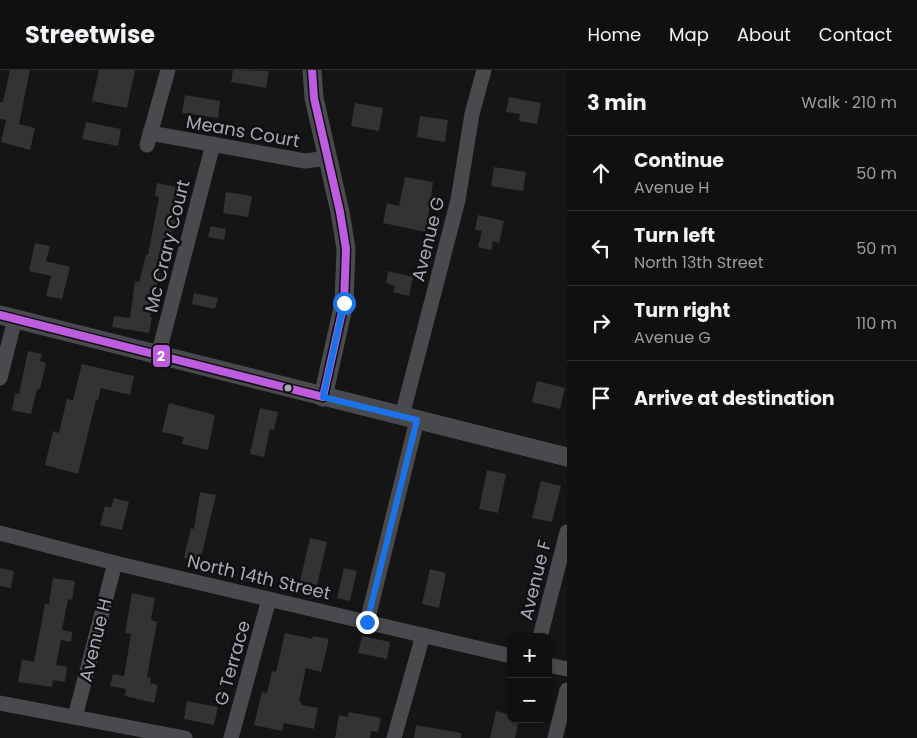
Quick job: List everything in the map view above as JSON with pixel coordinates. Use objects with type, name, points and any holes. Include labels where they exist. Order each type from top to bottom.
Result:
[{"type":"street","name":"Means Court","points":[[168,70],[149,139],[213,144],[305,161],[328,158]]},
{"type":"street","points":[[312,70],[314,98],[346,249],[344,303],[323,397]]},
{"type":"street","name":"Avenue G","points":[[367,622],[409,418],[458,200],[472,114],[484,70]]},
{"type":"street","name":"Mc Crary Court","points":[[158,356],[213,144]]},
{"type":"street","points":[[0,378],[8,317],[567,457]]},
{"type":"street","name":"Avenue F","points":[[541,633],[567,532]]},
{"type":"street","name":"North 14th Street","points":[[0,533],[115,563],[507,655]]},
{"type":"street","name":"Avenue H","points":[[75,717],[115,563]]},
{"type":"street","name":"G Terrace","points":[[230,738],[270,599]]},
{"type":"street","points":[[394,738],[423,635]]},
{"type":"street","points":[[552,666],[567,669]]},
{"type":"street","points":[[555,738],[567,690]]},
{"type":"street","points":[[0,703],[75,717],[110,731],[185,738]]},
{"type":"building","points":[[10,70],[30,70],[19,124],[35,128],[30,150],[1,142],[6,120],[0,119],[0,102],[3,102]]},
{"type":"building","points":[[99,70],[135,70],[127,108],[92,101]]},
{"type":"building","points":[[233,70],[269,71],[266,88],[231,82]]},
{"type":"building","points":[[185,95],[220,101],[218,118],[182,113]]},
{"type":"building","points":[[509,97],[541,103],[537,124],[519,121],[520,114],[506,112]]},
{"type":"building","points":[[355,103],[383,108],[379,131],[351,126]]},
{"type":"building","points":[[420,116],[448,120],[445,142],[417,137]]},
{"type":"building","points":[[86,122],[121,129],[118,146],[82,139]]},
{"type":"building","points":[[494,167],[526,172],[523,191],[491,186]]},
{"type":"building","points":[[405,177],[433,182],[426,232],[383,223],[387,203],[399,206]]},
{"type":"building","points":[[157,183],[185,189],[178,227],[173,226],[168,251],[165,250],[150,317],[152,317],[149,333],[112,327],[114,316],[130,318],[135,281],[139,282],[146,255],[148,255],[159,197],[155,196]]},
{"type":"building","points":[[226,192],[252,196],[248,217],[223,213]]},
{"type":"building","points":[[478,215],[504,221],[499,243],[493,241],[491,250],[478,247],[482,231],[475,230]]},
{"type":"building","points":[[211,226],[226,229],[224,240],[208,237]]},
{"type":"building","points":[[35,243],[50,246],[46,261],[70,267],[62,299],[46,296],[51,276],[29,271]]},
{"type":"building","points":[[388,271],[413,277],[409,296],[393,292],[395,286],[386,283]]},
{"type":"building","points":[[194,293],[218,298],[215,309],[192,304]]},
{"type":"building","points":[[28,351],[42,354],[40,361],[46,363],[40,389],[37,389],[31,414],[12,410],[15,393],[19,394]]},
{"type":"building","points":[[82,364],[134,376],[130,395],[101,388],[98,400],[96,400],[78,474],[45,465],[53,431],[59,433],[67,399],[73,400]]},
{"type":"building","points":[[537,381],[565,388],[560,409],[532,402]]},
{"type":"building","points":[[169,403],[215,415],[208,450],[182,444],[184,437],[162,432]]},
{"type":"building","points":[[260,408],[278,412],[274,430],[270,429],[264,457],[250,454]]},
{"type":"building","points":[[487,470],[506,474],[498,513],[479,509]]},
{"type":"building","points":[[541,481],[561,486],[552,522],[532,518]]},
{"type":"building","points":[[200,492],[216,495],[200,562],[184,558],[191,528],[194,529]]},
{"type":"building","points":[[114,498],[129,502],[122,530],[100,525],[105,506],[111,508]]},
{"type":"building","points":[[310,538],[327,542],[317,585],[300,581]]},
{"type":"building","points":[[0,568],[14,571],[11,588],[0,586]]},
{"type":"building","points":[[344,568],[357,571],[350,601],[337,598]]},
{"type":"building","points":[[430,569],[446,573],[439,608],[422,604]]},
{"type":"building","points":[[53,578],[75,581],[72,600],[68,599],[62,630],[72,632],[71,642],[61,640],[56,665],[67,667],[65,682],[53,680],[52,687],[18,682],[22,659],[34,662],[45,604],[49,604]]},
{"type":"building","points":[[132,593],[155,598],[151,620],[157,622],[147,677],[151,678],[150,683],[158,685],[154,703],[125,696],[126,689],[110,686],[113,674],[124,676],[131,634],[125,633]]},
{"type":"building","points":[[285,633],[312,639],[313,636],[329,639],[321,672],[306,668],[299,701],[301,701],[301,705],[318,708],[314,729],[284,723],[282,731],[254,725],[262,692],[267,693],[272,671],[276,672]]},
{"type":"building","points":[[362,636],[390,642],[387,659],[358,653]]},
{"type":"building","points":[[187,701],[218,707],[214,725],[184,719]]},
{"type":"building","points":[[496,711],[507,714],[507,723],[518,723],[515,738],[490,738]]},
{"type":"building","points":[[349,712],[381,718],[378,732],[371,731],[370,738],[335,738],[339,715],[348,717]]},
{"type":"building","points":[[416,725],[461,733],[461,738],[414,738]]},
{"type":"transit line","name":"2","points":[[0,315],[323,397],[344,303],[346,249],[340,212],[314,98],[312,70]]},
{"type":"route","points":[[344,303],[323,397],[417,420],[367,622]]}]
